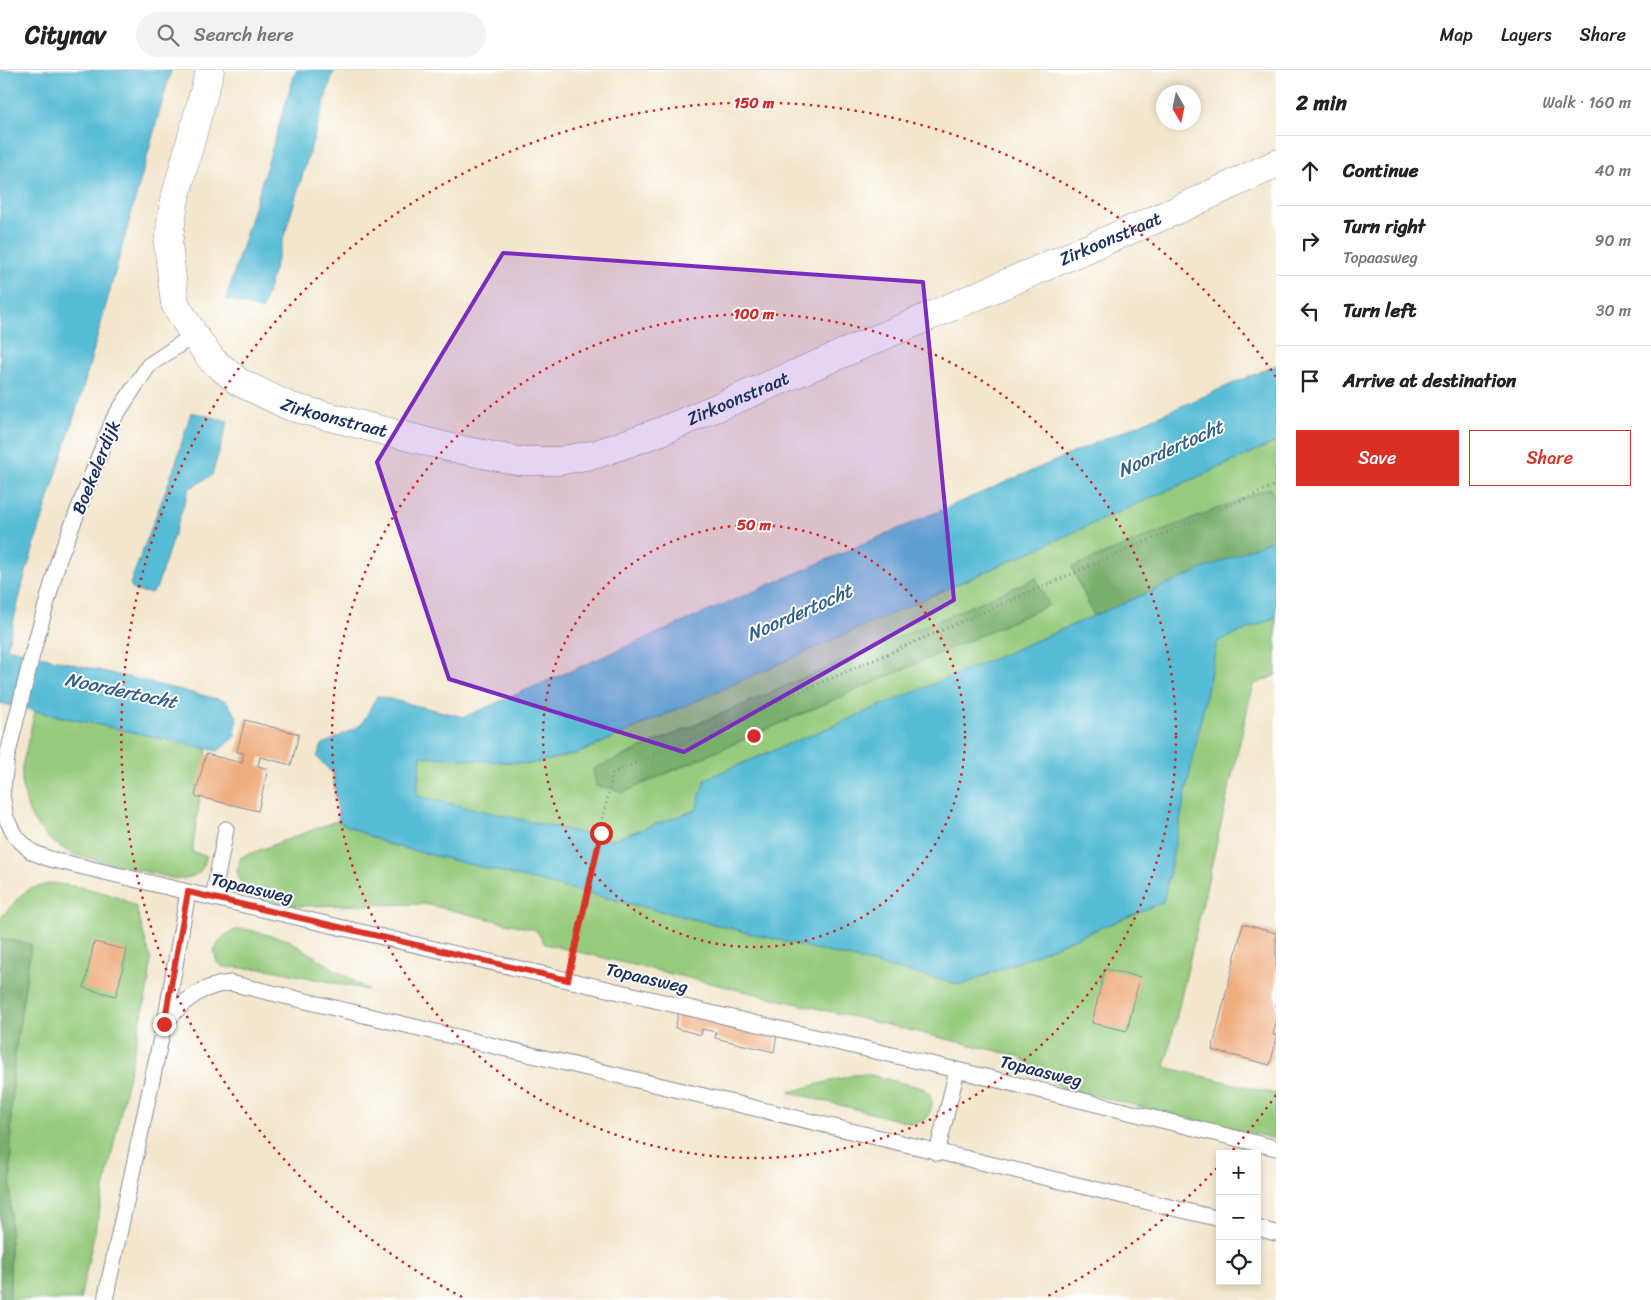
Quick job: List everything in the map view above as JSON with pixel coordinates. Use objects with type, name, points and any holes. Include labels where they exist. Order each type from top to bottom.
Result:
[{"type":"street","points":[[194,336],[175,304],[168,244],[174,202],[210,70]]},
{"type":"street","name":"Zirkoonstraat","points":[[194,336],[212,360],[239,382],[291,406],[448,447],[518,461],[558,461],[597,454],[662,432],[1177,210],[1276,164]]},
{"type":"lane","name":"Boekelerdijk","points":[[15,836],[6,818],[2,796],[5,766],[32,655],[60,559],[114,418],[149,365],[194,336]]},
{"type":"lane","points":[[213,898],[226,829]]},
{"type":"lane","name":"Topaasweg","points":[[15,836],[32,852],[50,859],[958,1070],[1276,1148]]},
{"type":"lane","points":[[105,1300],[164,1024],[188,892]]},
{"type":"lane","points":[[164,1024],[176,1010],[205,988],[216,984],[230,983],[1216,1218]]},
{"type":"lane","points":[[937,1153],[958,1070]]},
{"type":"lane","points":[[1261,1229],[1276,1232]]},
{"type":"path","points":[[568,980],[613,773],[1276,485]]},
{"type":"highlighted area","points":[[503,253],[923,282],[954,600],[684,752],[449,679],[377,462]]},
{"type":"green space","points":[[1276,442],[1276,501],[1270,488],[1072,568],[1094,616],[1000,656],[696,810],[612,840],[416,796],[421,755],[530,764],[579,753]],"holes":[[[1036,579],[1049,605],[622,793],[622,791]]]},
{"type":"green space","points":[[1269,488],[1276,501],[1276,538],[1094,616],[1072,567]]},
{"type":"green space","points":[[1036,578],[1049,605],[622,793],[621,791],[596,786],[593,769]]},
{"type":"green space","points":[[1276,617],[1276,675],[1253,685],[1165,1067],[1276,1094],[1276,1139],[1062,1088],[1018,1056],[545,944],[536,930],[425,904],[293,906],[253,896],[243,889],[237,871],[241,857],[339,820],[339,822],[387,844],[962,985],[1163,902],[1217,642]]},
{"type":"green space","points":[[35,711],[207,748],[192,852],[207,856],[200,872],[193,876],[176,879],[72,854],[49,839],[35,823],[29,812],[22,787],[22,767]]},
{"type":"green space","points":[[52,883],[106,893],[136,907],[151,960],[149,982],[80,1300],[10,1300],[11,1113],[14,1060],[31,945],[0,939],[0,919],[20,896],[30,889]]},
{"type":"green space","points":[[239,929],[288,940],[368,990],[267,969],[223,967],[217,962],[214,952],[216,947],[225,935]]},
{"type":"green space","points":[[0,939],[31,944],[14,1060],[11,1113],[10,1300],[0,1300]]},
{"type":"green space","points":[[866,1074],[923,1088],[930,1096],[932,1103],[925,1120],[913,1124],[789,1092],[854,1075]]},
{"type":"water","name":"Noordertocht","points":[[0,70],[171,70],[83,388],[25,575],[7,648],[226,701],[237,717],[235,736],[218,751],[0,703]]},
{"type":"water","points":[[296,70],[334,70],[262,310],[226,299]]},
{"type":"water","name":"Noordertocht","points":[[1276,365],[1276,442],[579,753],[530,764],[421,756],[417,796],[612,840],[696,810],[705,779],[1276,538],[1276,617],[1217,642],[1163,902],[962,985],[387,844],[339,822],[333,774],[317,757],[322,745],[361,725],[377,696],[464,717]]},
{"type":"water","points":[[191,412],[228,421],[212,475],[189,489],[156,589],[150,593],[134,591],[130,584],[175,466]]},
{"type":"building","points":[[245,720],[299,734],[291,765],[260,757],[258,766],[268,769],[258,811],[195,796],[206,754],[242,763],[244,753],[237,752]]},
{"type":"building","points":[[1243,924],[1276,933],[1276,1022],[1273,1035],[1276,1035],[1276,1041],[1270,1065],[1212,1050]]},
{"type":"building","points":[[94,942],[127,950],[116,996],[84,988]]},
{"type":"building","points":[[1105,969],[1140,977],[1127,1031],[1092,1023]]},
{"type":"building","points":[[679,1012],[777,1035],[774,1052],[715,1038],[716,1032],[702,1029],[701,1035],[675,1028]]},
{"type":"route","points":[[164,1024],[188,892],[568,980],[601,833]]}]
